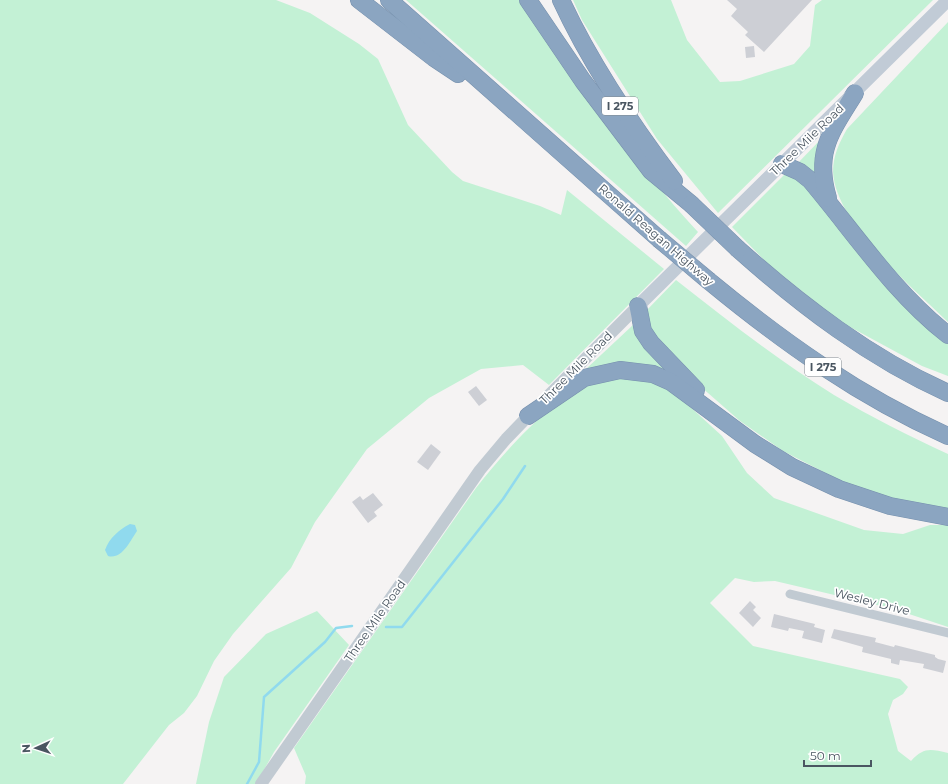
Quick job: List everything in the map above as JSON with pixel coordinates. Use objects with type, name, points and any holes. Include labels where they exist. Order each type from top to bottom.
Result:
[{"type":"highway","points":[[359,0],[434,58],[510,109]]},
{"type":"highway","name":"Ronald Reagan Highway","points":[[388,0],[659,239],[786,342],[864,394],[909,418],[948,436]]},
{"type":"highway","points":[[528,0],[582,81],[651,170],[691,204]]},
{"type":"highway","name":"I 275","points":[[561,0],[604,81],[641,138],[691,204],[738,250],[786,292],[857,343],[892,364],[948,393]]},
{"type":"highway","points":[[829,202],[822,171],[826,145],[855,93]]},
{"type":"highway","points":[[782,164],[800,172],[810,180],[895,284],[915,305],[948,334]]},
{"type":"highway","points":[[638,306],[643,331],[651,343],[721,418]]},
{"type":"highway","points":[[528,416],[584,378],[620,370],[653,374],[671,382],[755,444],[792,467],[839,489],[890,506],[948,517]]},
{"type":"main road","name":"Three Mile Road","points":[[638,306],[948,0]]},
{"type":"street","name":"Three Mile Road","points":[[261,784],[480,470],[528,416],[638,306]]},
{"type":"street","name":"Wesley Drive","points":[[790,594],[948,633]]},
{"type":"green space","points":[[0,0],[276,0],[310,13],[359,44],[378,59],[408,125],[452,172],[463,181],[540,206],[561,215],[567,190],[664,269],[549,385],[523,365],[481,369],[429,398],[367,449],[315,522],[291,568],[233,634],[214,661],[197,696],[184,713],[169,725],[123,784],[0,784]]},
{"type":"green space","points":[[406,0],[524,0],[628,148],[698,232],[686,246]]},
{"type":"green space","points":[[573,0],[671,0],[687,40],[720,82],[740,81],[794,64],[810,46],[815,5],[822,0],[933,0],[718,213],[657,139],[582,20]]},
{"type":"green space","points":[[948,22],[948,322],[897,273],[861,233],[847,212],[837,192],[833,172],[837,150],[847,129]]},
{"type":"green space","points":[[823,137],[818,181],[796,165]]},
{"type":"green space","points":[[786,173],[807,185],[948,340],[948,376],[922,366],[839,321],[768,264],[732,227]]},
{"type":"green space","points":[[676,280],[754,340],[834,395],[876,419],[948,454],[948,511],[893,500],[847,484],[783,451],[740,421],[700,386],[652,337],[646,311]]},
{"type":"green space","points":[[633,325],[680,382],[586,369]]},
{"type":"green space","points":[[601,378],[643,378],[674,392],[722,436],[747,473],[774,498],[864,530],[903,534],[930,525],[948,525],[948,627],[894,609],[775,581],[754,582],[735,578],[710,603],[753,646],[900,679],[908,687],[903,694],[893,700],[888,714],[898,751],[911,761],[920,753],[928,750],[948,753],[948,784],[305,784],[306,776],[294,748],[476,488],[516,441],[564,398],[581,387]]},
{"type":"green space","points":[[317,611],[349,645],[274,752],[256,784],[196,784],[209,722],[224,677],[266,634]]},
{"type":"water","points":[[130,524],[135,525],[137,531],[125,549],[117,555],[108,556],[105,550],[109,542],[122,528]]},
{"type":"building","points":[[727,0],[812,0],[764,52],[745,35],[748,32],[731,16],[737,9]]},
{"type":"building","points":[[754,46],[755,57],[746,58],[745,47]]},
{"type":"building","points":[[476,386],[487,400],[479,406],[468,392]]},
{"type":"building","points":[[431,444],[441,452],[428,470],[417,462]]},
{"type":"building","points":[[373,493],[383,505],[374,512],[377,516],[368,523],[352,502],[360,496],[363,500]]},
{"type":"building","points":[[750,601],[756,607],[753,610],[761,618],[753,627],[739,613]]},
{"type":"building","points":[[774,614],[815,624],[814,627],[825,630],[822,643],[802,638],[804,631],[789,628],[788,631],[771,627]]},
{"type":"building","points":[[834,629],[876,638],[875,642],[894,647],[895,645],[935,655],[938,659],[946,661],[943,673],[923,668],[924,664],[900,660],[899,665],[891,663],[891,659],[862,652],[863,647],[831,638]]},
{"type":"waterway","points":[[386,627],[402,627],[503,499],[525,466]]},
{"type":"waterway","points":[[247,784],[259,762],[264,697],[325,642],[336,628],[352,626]]}]
